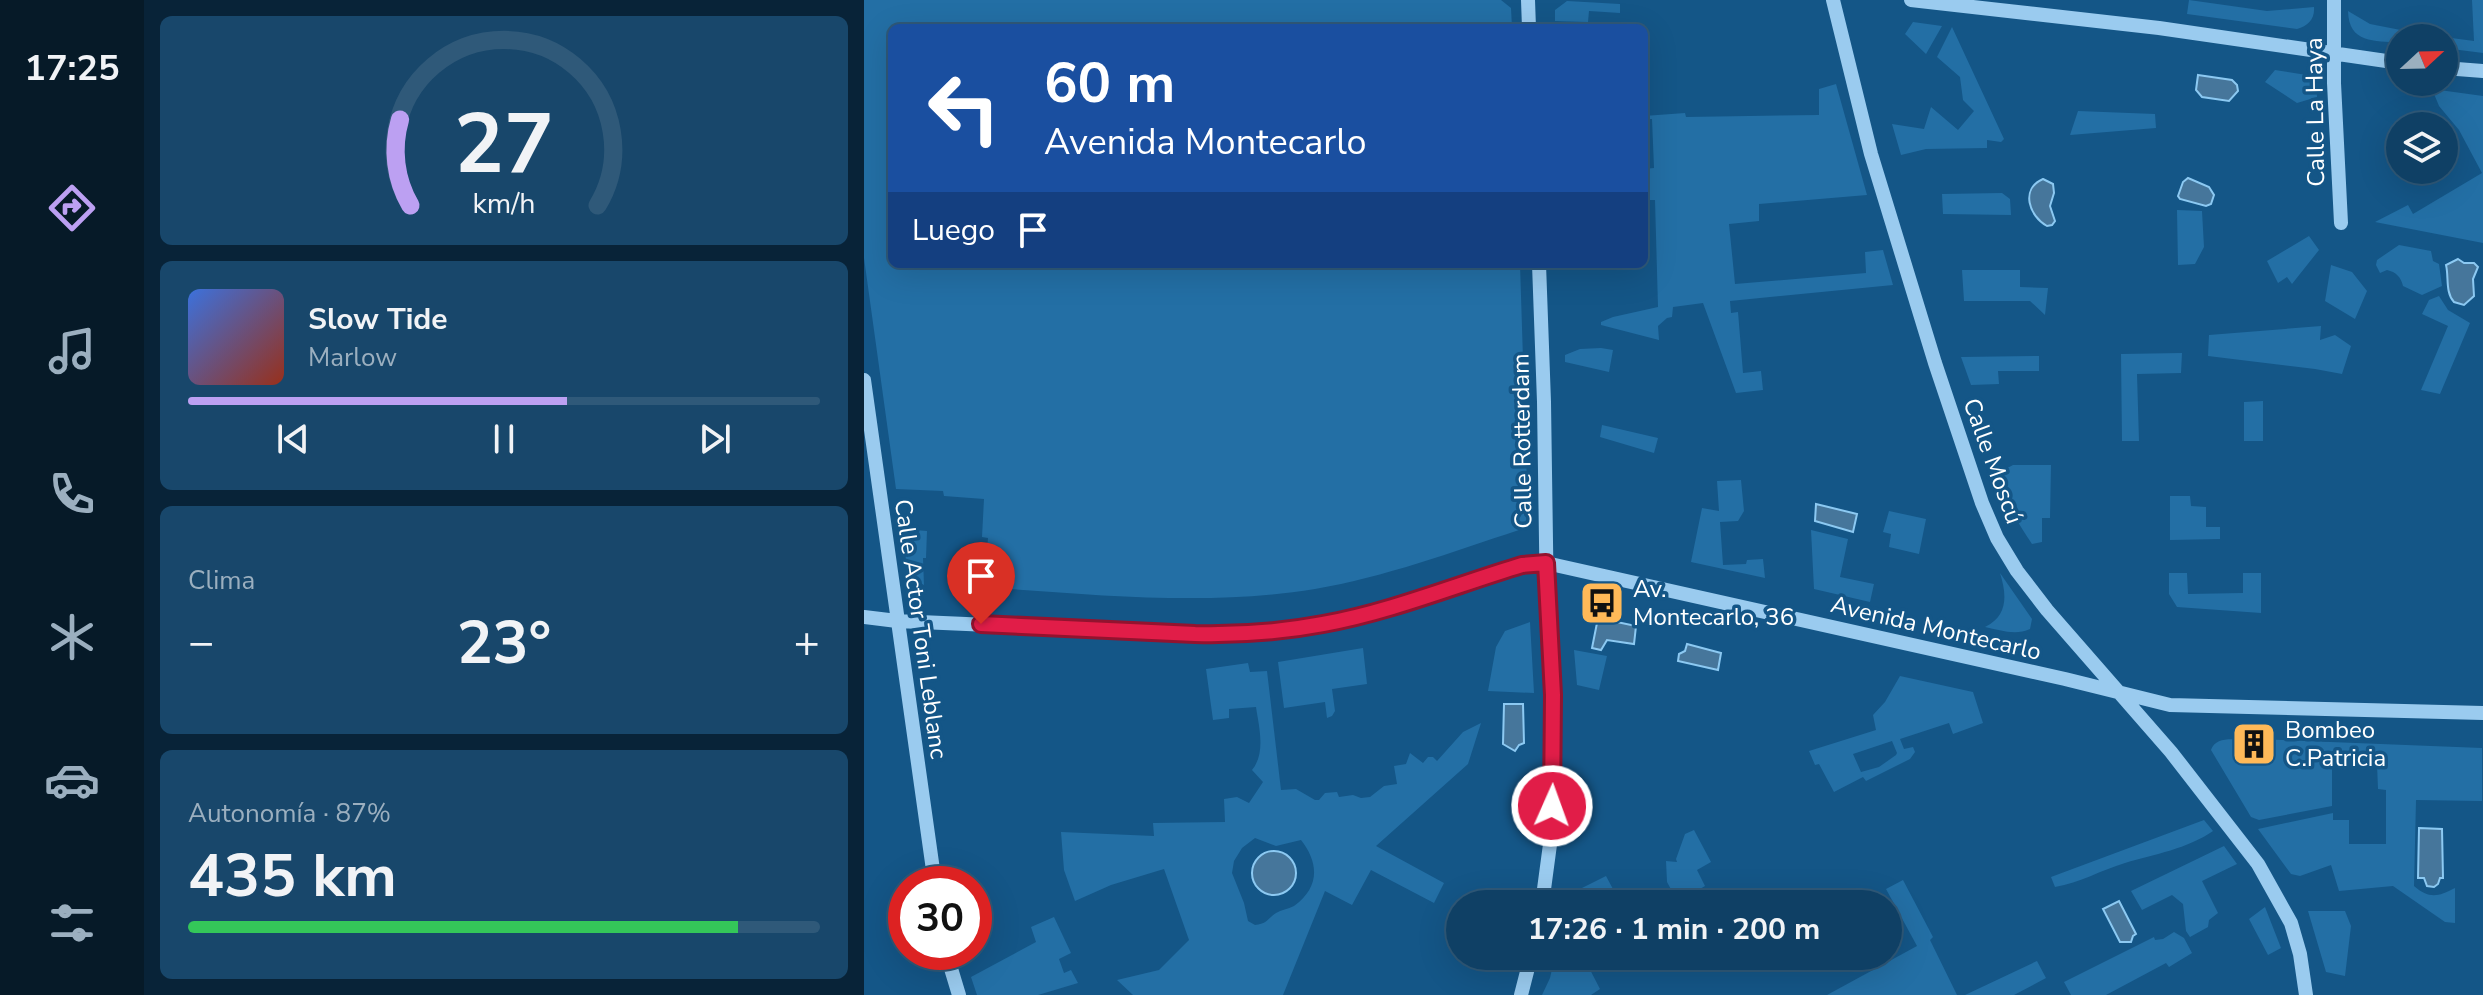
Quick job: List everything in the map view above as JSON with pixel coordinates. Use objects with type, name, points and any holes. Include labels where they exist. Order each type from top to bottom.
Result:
[{"type":"street","points":[[1528,0],[1529,24]]},
{"type":"street","name":"Calle Moscú","points":[[1833,0],[1871,154],[1935,363],[1982,503],[1997,538],[2047,610],[2171,752],[2258,864],[2291,923],[2300,954],[2306,995]]},
{"type":"street","points":[[1911,0],[2159,28],[2386,61]]},
{"type":"street","name":"Calle La Haya","points":[[2334,0],[2334,83],[2341,223]]},
{"type":"street","points":[[2458,69],[2483,71]]},
{"type":"street","name":"Calle Rotterdam","points":[[1539,268],[1546,563],[1553,695],[1551,837],[1544,890]]},
{"type":"street","name":"Calle Actor Toni Leblanc","points":[[864,380],[932,866]]},
{"type":"street","name":"Avenida Montecarlo","points":[[864,617],[1226,635],[1322,624],[1365,614],[1522,565],[1546,563],[2170,705],[2483,713]]},
{"type":"street","points":[[951,970],[959,995]]},
{"type":"street","points":[[1521,995],[1527,970]]},
{"type":"shaded area","points":[[864,0],[1501,0],[1511,8],[1512,24],[888,24],[888,268],[1520,268],[1528,518],[1519,530],[1367,578],[1315,589],[1190,598],[981,587],[982,551],[987,551],[988,538],[982,537],[984,499],[944,496],[943,491],[896,489],[864,258]]},
{"type":"shaded area","points":[[2189,0],[2267,11],[2314,7],[2314,11],[2310,21],[2297,29],[2187,14]]},
{"type":"shaded area","points":[[2472,0],[2483,0],[2483,53],[2458,50],[2458,39],[2474,41]]},
{"type":"shaded area","points":[[1567,1],[1620,4],[1620,13],[1589,11],[1588,22],[1555,21],[1555,10]]},
{"type":"shaded area","points":[[2348,11],[2370,24],[2386,27],[2386,42],[2358,35],[2349,22]]},
{"type":"shaded area","points":[[1913,22],[1942,26],[1926,54],[1905,34]]},
{"type":"shaded area","points":[[1952,27],[2004,139],[2001,142],[1987,140],[1987,148],[1926,149],[1901,155],[1892,124],[1924,129],[1931,107],[1958,130],[1974,111],[1963,100],[1960,77],[1937,57]]},
{"type":"shaded area","points":[[2275,70],[2313,76],[2317,97],[2297,103],[2265,82]]},
{"type":"shaded area","points":[[2198,75],[2232,80],[2238,91],[2229,101],[2202,97],[2196,90]]},
{"type":"shaded area","points":[[1836,84],[1867,195],[1759,204],[1759,221],[1729,224],[1735,284],[1866,273],[1865,252],[1883,250],[1893,285],[1730,301],[1731,313],[1738,312],[1743,373],[1761,371],[1763,390],[1736,393],[1703,303],[1673,307],[1672,317],[1658,326],[1659,340],[1601,325],[1601,322],[1613,317],[1658,307],[1655,200],[1648,200],[1648,169],[1654,168],[1652,119],[1648,119],[1648,116],[1685,113],[1686,117],[1819,115],[1819,89]]},
{"type":"shaded area","points":[[2458,93],[2483,96],[2483,243],[2375,222],[2408,205],[2413,214],[2482,173],[2458,129],[2458,112],[2444,112],[2435,96],[2458,96]]},
{"type":"shaded area","points":[[2078,111],[2155,114],[2156,128],[2070,135]]},
{"type":"shaded area","points":[[2188,178],[2209,187],[2214,195],[2211,204],[2206,206],[2180,199],[2178,196],[2183,182]]},
{"type":"shaded area","points":[[2043,179],[2053,184],[2054,193],[2050,206],[2055,221],[2047,226],[2036,216],[2029,196],[2031,189]]},
{"type":"shaded area","points":[[2002,193],[2010,199],[2011,215],[1943,214],[1942,194]]},
{"type":"shaded area","points":[[2177,210],[2202,211],[2204,247],[2195,264],[2178,265]]},
{"type":"shaded area","points":[[2309,236],[2319,250],[2292,284],[2287,277],[2278,283],[2267,261]]},
{"type":"shaded area","points":[[2399,245],[2431,251],[2433,261],[2439,264],[2442,286],[2422,295],[2403,286],[2393,272],[2387,270],[2380,273],[2377,260]]},
{"type":"shaded area","points":[[2458,259],[2478,267],[2473,279],[2474,296],[2464,305],[2454,302],[2448,289],[2446,265]]},
{"type":"shaded area","points":[[2331,265],[2352,272],[2367,291],[2355,319],[2325,301]]},
{"type":"shaded area","points":[[1962,270],[2020,270],[2020,287],[2048,288],[2045,315],[2030,301],[1964,301]]},
{"type":"shaded area","points":[[2439,296],[2448,310],[2470,323],[2440,394],[2421,390],[2448,326],[2422,314],[2429,300]]},
{"type":"shaded area","points":[[2321,326],[2320,340],[2335,335],[2351,346],[2342,374],[2208,356],[2209,335]]},
{"type":"shaded area","points":[[1580,349],[1613,350],[1609,372],[1565,362],[1565,355]]},
{"type":"shaded area","points":[[2182,353],[2181,373],[2137,374],[2139,441],[2122,441],[2121,354]]},
{"type":"shaded area","points":[[2039,356],[2039,371],[1998,371],[1999,384],[1971,385],[1961,357]]},
{"type":"shaded area","points":[[2263,401],[2263,441],[2244,441],[2244,402]]},
{"type":"shaded area","points":[[1602,425],[1658,438],[1654,453],[1600,437]]},
{"type":"shaded area","points":[[2013,465],[2051,465],[2050,518],[2042,518],[2042,542],[2032,544],[2004,495],[2001,476]]},
{"type":"shaded area","points":[[1741,480],[1744,511],[1738,521],[1720,522],[1723,565],[1746,564],[1747,560],[1763,559],[1765,578],[1691,562],[1702,508],[1719,511],[1717,481]]},
{"type":"shaded area","points":[[2170,496],[2190,496],[2191,506],[2206,507],[2206,527],[2220,527],[2220,539],[2170,540]]},
{"type":"shaded area","points":[[1816,504],[1857,514],[1853,532],[1815,521]]},
{"type":"shaded area","points":[[1889,511],[1926,519],[1919,554],[1889,547],[1891,534],[1883,532]]},
{"type":"shaded area","points":[[902,529],[927,531],[926,558],[923,558],[924,585],[908,576]]},
{"type":"shaded area","points":[[1811,530],[1848,539],[1840,577],[1874,584],[1870,602],[1814,589]]},
{"type":"shaded area","points":[[2000,573],[2032,619],[2030,629],[2013,632],[1985,627],[1998,617],[2004,604]]},
{"type":"shaded area","points":[[2169,573],[2187,573],[2188,594],[2243,593],[2243,573],[2261,573],[2261,613],[2177,607],[2169,594]]},
{"type":"shaded area","points":[[1598,618],[1636,626],[1634,644],[1607,640],[1601,650],[1592,648]]},
{"type":"shaded area","points":[[1530,622],[1534,693],[1488,691],[1496,647],[1505,631]]},
{"type":"shaded area","points":[[1687,644],[1721,653],[1718,670],[1678,661]]},
{"type":"shaded area","points":[[1363,648],[1367,684],[1332,689],[1335,711],[1332,716],[1327,718],[1325,702],[1284,708],[1278,662]]},
{"type":"shaded area","points":[[1574,650],[1607,656],[1599,690],[1577,685]]},
{"type":"shaded area","points":[[1248,663],[1250,672],[1267,671],[1281,790],[1296,789],[1315,800],[1325,793],[1337,792],[1339,797],[1370,797],[1384,786],[1397,784],[1394,766],[1406,764],[1410,753],[1423,763],[1428,757],[1437,761],[1463,732],[1481,723],[1468,764],[1376,846],[1444,883],[1434,903],[1371,870],[1352,905],[1325,891],[1283,995],[1133,995],[1117,980],[1159,970],[1189,940],[1164,869],[1111,885],[1075,901],[1064,870],[1061,832],[1154,836],[1153,823],[1225,822],[1224,799],[1237,797],[1249,803],[1263,782],[1252,770],[1260,748],[1256,707],[1229,709],[1229,718],[1213,720],[1206,669]],"holes":[[[1255,838],[1276,846],[1301,840],[1314,866],[1312,883],[1303,899],[1294,906],[1255,925],[1248,921],[1232,873],[1234,861],[1242,848]]]},
{"type":"shaded area","points":[[1900,676],[1973,692],[1983,723],[1953,734],[1949,723],[1900,739],[1904,749],[1913,747],[1915,752],[1910,759],[1866,781],[1863,777],[1834,792],[1809,751],[1876,730],[1873,715],[1885,702]],"holes":[[[1892,741],[1897,753],[1879,767],[1861,772],[1853,754]]]},
{"type":"shaded area","points":[[1504,704],[1523,704],[1524,743],[1515,751],[1503,744]]},
{"type":"shaded area","points":[[2233,739],[2250,740],[2251,749],[2258,749],[2258,739],[2482,748],[2482,801],[2416,800],[2414,886],[2434,895],[2455,888],[2455,923],[2445,922],[2393,886],[2339,891],[2331,865],[2300,876],[2291,874],[2258,829],[2333,813],[2333,820],[2349,820],[2349,844],[2386,844],[2386,790],[2378,789],[2377,764],[2332,765],[2332,806],[2259,820],[2251,817],[2211,750],[2217,742]]},
{"type":"shaded area","points":[[2204,820],[2213,831],[2192,842],[2055,887],[2051,877]]},
{"type":"shaded area","points":[[2419,828],[2442,829],[2443,878],[2434,887],[2427,886],[2424,878],[2418,878]]},
{"type":"shaded area","points":[[1694,830],[1711,862],[1697,870],[1705,886],[1698,890],[1671,890],[1667,882],[1666,861],[1677,862],[1685,834]]},
{"type":"shaded area","points":[[2224,846],[2237,864],[2202,881],[2218,913],[2209,920],[2208,927],[2190,937],[2186,931],[2183,904],[2172,895],[2142,910],[2131,891]]},
{"type":"shaded area","points":[[1274,851],[1290,857],[1296,873],[1290,889],[1274,895],[1258,889],[1252,873],[1258,857]]},
{"type":"shaded area","points":[[1606,876],[1614,890],[1578,890]]},
{"type":"shaded area","points":[[1903,880],[1933,937],[1930,940],[1957,995],[1827,995],[1873,970],[1902,970],[1902,954],[1917,946],[1902,918],[1902,890],[1886,889]]},
{"type":"shaded area","points":[[2119,901],[2136,934],[2131,942],[2120,942],[2103,909]]},
{"type":"shaded area","points":[[2265,907],[2281,948],[2268,955],[2249,919]]},
{"type":"shaded area","points":[[2308,911],[2345,911],[2351,926],[2345,976],[2326,972]]},
{"type":"shaded area","points":[[1054,917],[1071,953],[1059,959],[1064,973],[1071,970],[1078,983],[1038,995],[977,995],[971,977],[984,970],[992,970],[992,966],[1036,942],[1031,927]]},
{"type":"shaded area","points":[[2174,932],[2184,938],[2192,953],[2169,967],[2166,963],[2106,995],[2071,995],[2064,982],[2154,937],[2155,940],[2163,939]]},
{"type":"shaded area","points":[[2037,961],[2046,978],[2014,995],[1965,995]]},
{"type":"shaded area","points":[[1552,970],[1590,970],[1600,989],[1591,995],[1542,995]]},
{"type":"place","name":"Av. Montecarlo, 36","points":[[1602,603]]},
{"type":"place","name":"Bombeo C.Patricia","points":[[2254,744]]},
{"type":"route","points":[[981,624],[1226,635],[1267,631],[1322,624],[1365,614],[1522,565],[1546,563],[1553,695],[1552,806]]}]
